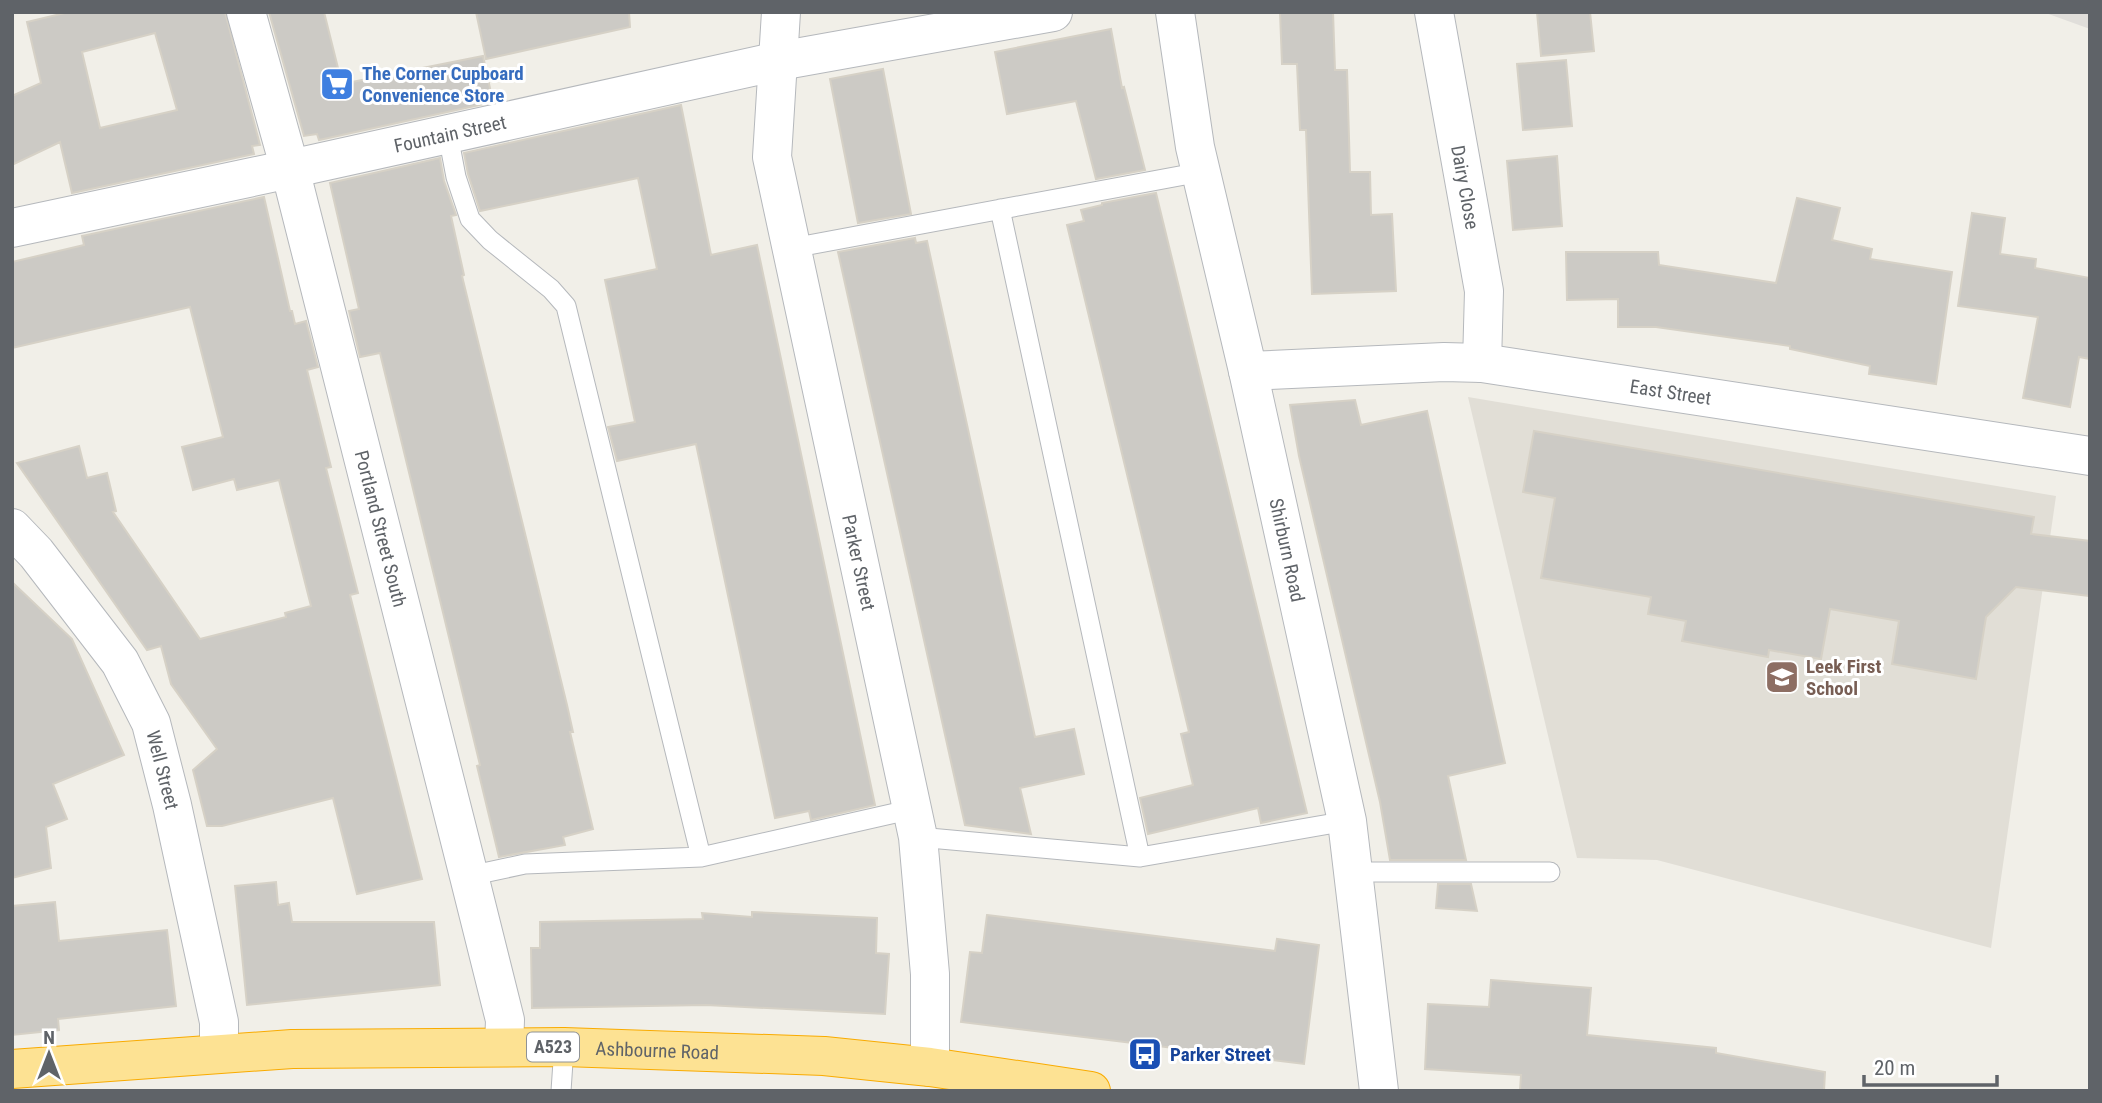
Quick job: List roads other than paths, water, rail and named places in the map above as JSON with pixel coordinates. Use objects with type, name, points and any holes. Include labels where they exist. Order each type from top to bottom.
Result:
[{"type":"highway","name":"Ashbourne Road","points":[[12,1069],[292,1049],[564,1047],[824,1056],[929,1067],[1091,1091]]},
{"type":"street","name":"Portland Street South","points":[[246,12],[290,170],[505,1020],[504,1046]]},
{"type":"street","name":"Parker Street","points":[[781,12],[772,157],[916,823],[930,974],[929,1067]]},
{"type":"street","name":"Fountain Street","points":[[12,228],[290,170],[779,61],[1053,12]]},
{"type":"street","name":"Shirburn Road","points":[[1175,12],[1195,147],[1248,371],[1347,821],[1379,1091]]},
{"type":"street","name":"Dairy Close","points":[[1434,12],[1484,291],[1482,363]]},
{"type":"street","name":"East Street","points":[[1248,371],[1444,362],[1482,363],[2090,456]]},
{"type":"street","name":"Well Street","points":[[12,528],[36,553],[120,662],[152,723],[219,1022],[219,1053]]},
{"type":"lane","points":[[448,135],[456,177],[470,219],[490,240],[551,289],[566,306],[701,857]]},
{"type":"lane","points":[[792,248],[1201,172]]},
{"type":"lane","points":[[1000,209],[1140,857]]},
{"type":"lane","points":[[469,876],[525,864],[701,857],[916,823],[1140,857],[1347,821]]},
{"type":"lane","points":[[1354,872],[1550,872]]},
{"type":"lane","points":[[561,1091],[564,1047]]},
{"type":"place","name":"The Corner Cupboard Convenience Store","points":[[337,84]]},
{"type":"place","name":"Leek First School","points":[[1782,677]]},
{"type":"place","name":"Parker Street","points":[[1145,1054]]}]
